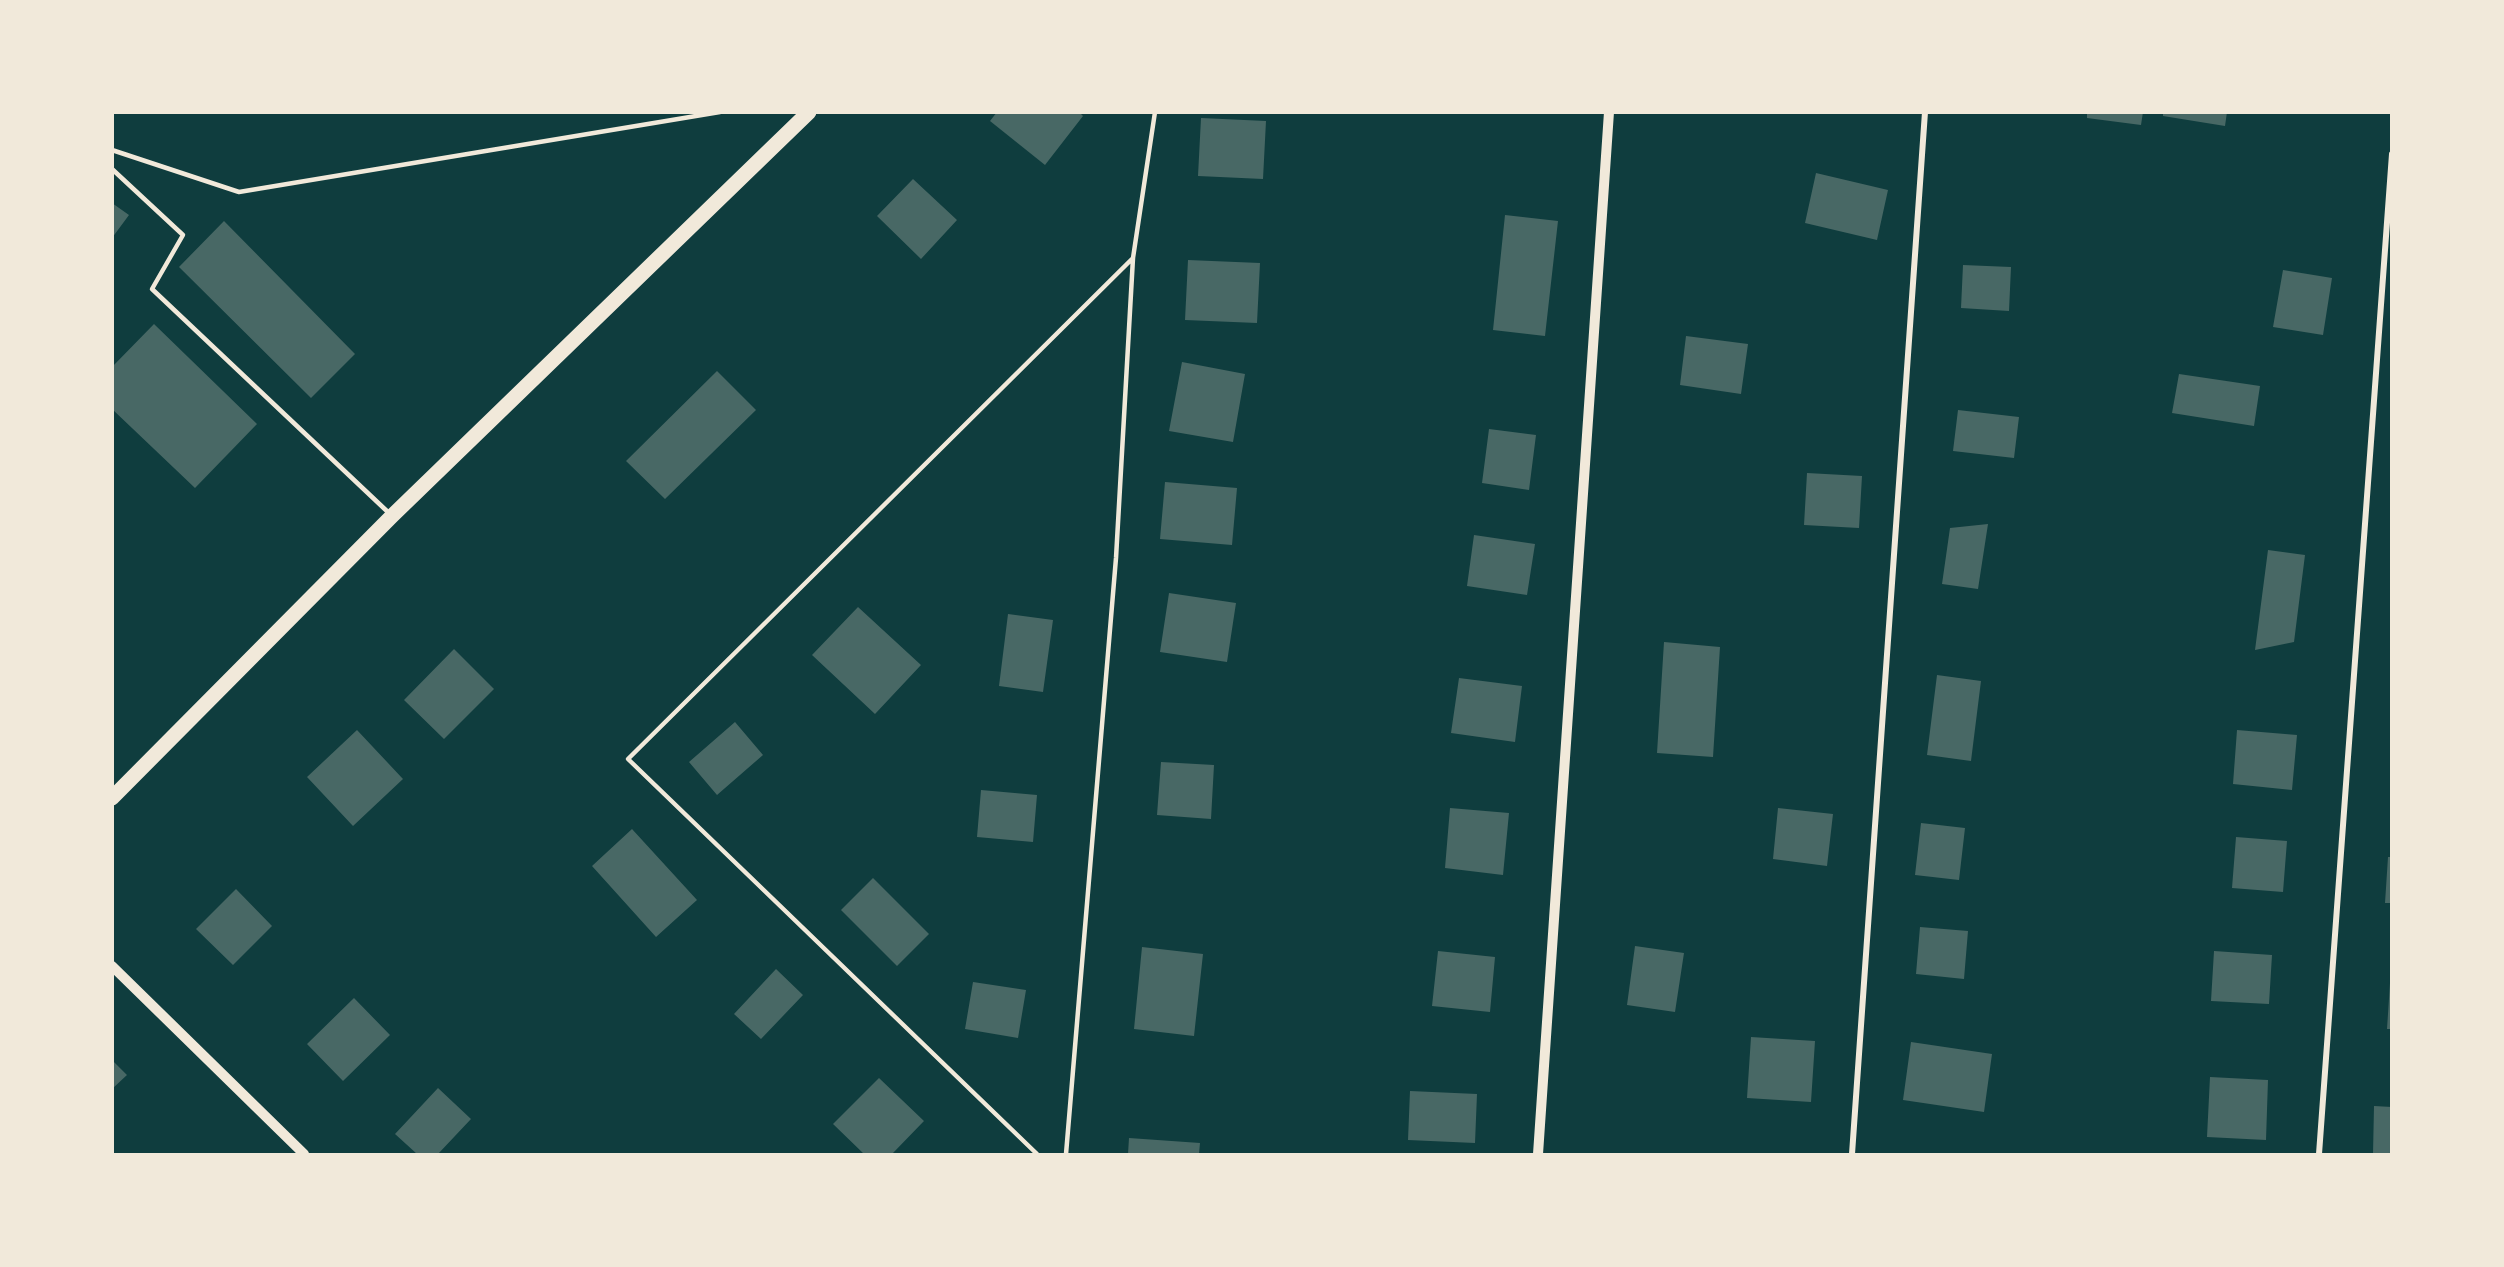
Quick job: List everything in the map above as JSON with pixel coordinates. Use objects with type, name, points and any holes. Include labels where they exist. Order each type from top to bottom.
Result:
[{"type":"main road","points":[[112,798],[392,516],[809,112]]},
{"type":"street","points":[[1538,1155],[1609,112]]},
{"type":"street","points":[[1852,1155],[1924,112]]},
{"type":"street","points":[[2319,1155],[2391,154]]},
{"type":"street","points":[[112,966],[304,1155]]},
{"type":"lane","points":[[112,150],[239,192],[720,112]]},
{"type":"lane","points":[[1066,1155],[1116,558],[1133,258],[1155,112]]},
{"type":"lane","points":[[112,169],[183,235],[152,289],[392,516]]},
{"type":"lane","points":[[1037,1155],[628,759],[1133,258]]},
{"type":"building","points":[[997,112],[1079,112],[1083,116],[1045,165],[990,121]]},
{"type":"building","points":[[2087,112],[2143,112],[2141,125],[2087,118]]},
{"type":"building","points":[[2163,112],[2227,112],[2225,126],[2163,116]]},
{"type":"building","points":[[1201,118],[1266,121],[1263,179],[1198,176]]},
{"type":"building","points":[[1816,173],[1888,190],[1877,240],[1805,223]]},
{"type":"building","points":[[913,179],[957,220],[921,259],[877,216]]},
{"type":"building","points":[[112,203],[129,215],[112,238]]},
{"type":"building","points":[[1505,215],[1558,221],[1545,336],[1493,330]]},
{"type":"building","points":[[224,221],[355,354],[311,398],[179,267]]},
{"type":"building","points":[[1188,260],[1260,263],[1257,323],[1185,320]]},
{"type":"building","points":[[1963,265],[2011,267],[2009,311],[1961,308]]},
{"type":"building","points":[[2283,270],[2332,278],[2323,335],[2273,327]]},
{"type":"building","points":[[154,324],[257,424],[195,488],[112,409],[112,367]]},
{"type":"building","points":[[1686,336],[1748,344],[1741,394],[1680,385]]},
{"type":"building","points":[[1182,362],[1245,374],[1233,442],[1169,431]]},
{"type":"building","points":[[717,371],[756,410],[665,499],[626,461]]},
{"type":"building","points":[[2179,374],[2260,386],[2254,426],[2172,413]]},
{"type":"building","points":[[1958,410],[2019,417],[2014,458],[1953,451]]},
{"type":"building","points":[[1489,429],[1536,435],[1529,490],[1482,483]]},
{"type":"building","points":[[1807,473],[1862,476],[1859,528],[1804,525]]},
{"type":"building","points":[[1165,482],[1237,488],[1232,545],[1160,539]]},
{"type":"building","points":[[1988,524],[1978,589],[1942,584],[1950,528]]},
{"type":"building","points":[[1474,535],[1535,544],[1527,595],[1467,586]]},
{"type":"building","points":[[2268,550],[2305,555],[2294,642],[2255,650]]},
{"type":"building","points":[[1169,593],[1236,603],[1227,662],[1160,652]]},
{"type":"building","points":[[858,607],[921,665],[875,714],[812,655]]},
{"type":"building","points":[[1008,614],[1053,620],[1043,692],[999,686]]},
{"type":"building","points":[[1664,642],[1720,647],[1713,757],[1657,753]]},
{"type":"building","points":[[454,649],[494,689],[444,739],[404,700]]},
{"type":"building","points":[[1937,675],[1981,681],[1971,761],[1927,755]]},
{"type":"building","points":[[1459,678],[1522,686],[1515,742],[1451,733]]},
{"type":"building","points":[[735,722],[763,755],[717,795],[689,762]]},
{"type":"building","points":[[357,730],[403,779],[353,826],[307,777]]},
{"type":"building","points":[[2237,730],[2297,735],[2292,790],[2233,784]]},
{"type":"building","points":[[1161,762],[1214,765],[1211,819],[1157,815]]},
{"type":"building","points":[[981,790],[1037,795],[1033,842],[977,837]]},
{"type":"building","points":[[1450,808],[1509,813],[1503,875],[1445,868]]},
{"type":"building","points":[[1778,808],[1833,814],[1827,866],[1773,859]]},
{"type":"building","points":[[1921,823],[1965,828],[1959,880],[1915,875]]},
{"type":"building","points":[[632,829],[697,900],[656,937],[592,866]]},
{"type":"building","points":[[2236,837],[2287,841],[2283,892],[2232,888]]},
{"type":"building","points":[[2388,857],[2392,857],[2392,903],[2385,903]]},
{"type":"building","points":[[873,878],[929,934],[897,966],[841,910]]},
{"type":"building","points":[[236,889],[272,926],[233,965],[196,929]]},
{"type":"building","points":[[1920,927],[1968,931],[1964,979],[1916,974]]},
{"type":"building","points":[[1635,946],[1684,953],[1675,1012],[1627,1005]]},
{"type":"building","points":[[1142,947],[1203,954],[1194,1036],[1134,1029]]},
{"type":"building","points":[[1438,951],[1495,957],[1490,1012],[1432,1006]]},
{"type":"building","points":[[2214,951],[2272,955],[2269,1004],[2211,1001]]},
{"type":"building","points":[[776,969],[803,995],[761,1039],[734,1014]]},
{"type":"building","points":[[973,982],[1026,990],[1018,1038],[965,1029]]},
{"type":"building","points":[[2390,983],[2392,983],[2392,1029],[2387,1029]]},
{"type":"building","points":[[354,998],[390,1035],[343,1081],[307,1044]]},
{"type":"building","points":[[1751,1037],[1815,1041],[1811,1102],[1747,1098]]},
{"type":"building","points":[[1911,1042],[1992,1054],[1984,1112],[1903,1100]]},
{"type":"building","points":[[112,1060],[127,1075],[112,1089]]},
{"type":"building","points":[[2210,1077],[2268,1080],[2266,1140],[2207,1137]]},
{"type":"building","points":[[879,1078],[924,1121],[892,1154],[864,1154],[833,1124]]},
{"type":"building","points":[[438,1088],[471,1119],[438,1154],[417,1154],[395,1134]]},
{"type":"building","points":[[1410,1091],[1477,1094],[1475,1143],[1408,1140]]},
{"type":"building","points":[[2374,1106],[2392,1107],[2392,1154],[2373,1154]]},
{"type":"building","points":[[1129,1138],[1200,1143],[1199,1154],[1128,1154]]}]
